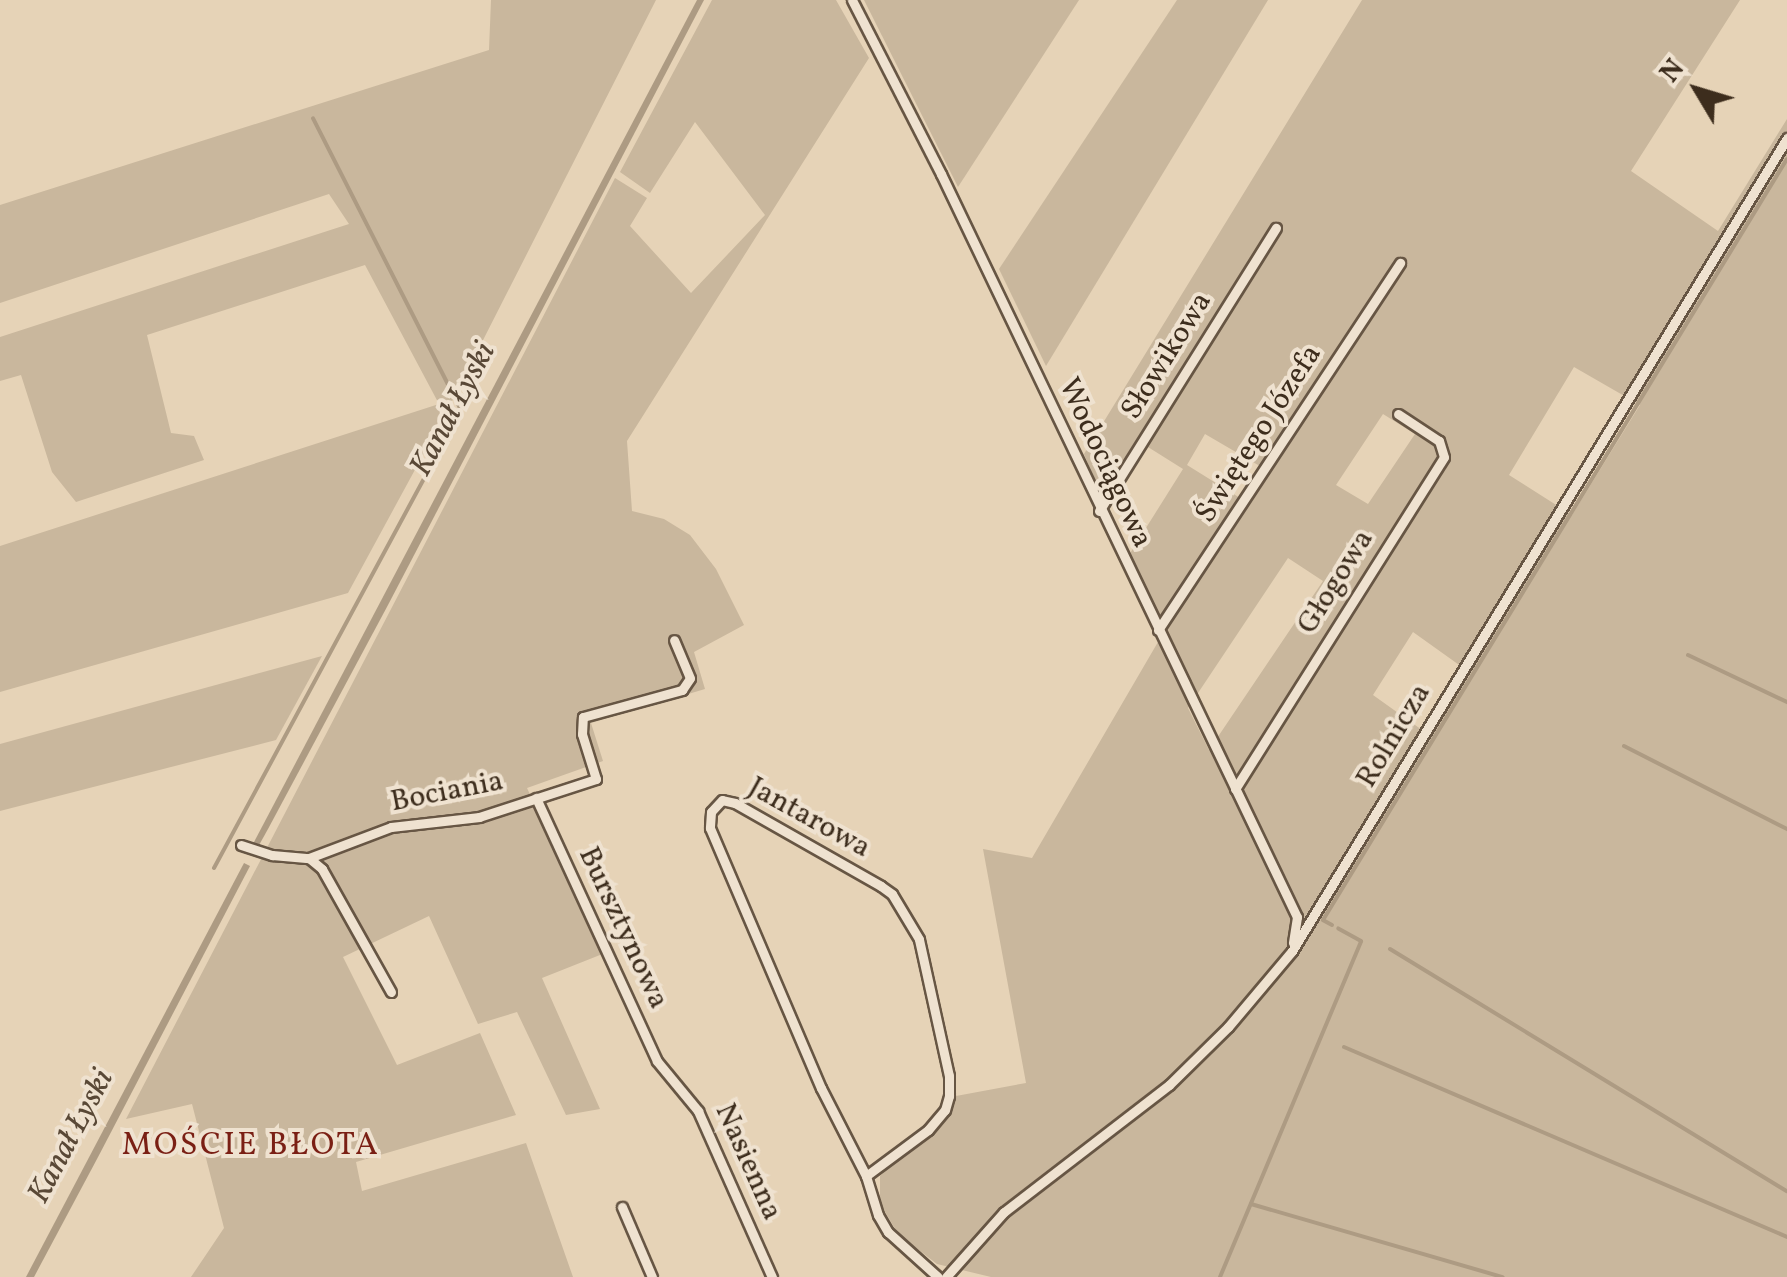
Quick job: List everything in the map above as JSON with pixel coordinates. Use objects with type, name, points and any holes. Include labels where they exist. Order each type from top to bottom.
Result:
[{"type":"street","name":"Wodociągowa","points":[[852,0],[942,174],[1099,511],[1297,916],[1292,951]]},
{"type":"street","name":"Rolnicza","points":[[942,1277],[1004,1212],[1169,1085],[1228,1027],[1292,951],[1787,138]]},
{"type":"street","name":"Słowikowa","points":[[1099,511],[1276,228]]},
{"type":"street","name":"Świętego Józefa","points":[[1158,630],[1400,263]]},
{"type":"street","name":"Głogowa","points":[[1235,788],[1444,457],[1440,441],[1398,414]]},
{"type":"street","name":"Bociania","points":[[309,858],[391,826],[479,817],[596,779],[582,734],[582,717],[682,690],[690,678],[674,640]]},
{"type":"street","name":"Bursztynowa","points":[[536,798],[667,1076]]},
{"type":"street","name":"Jantarowa","points":[[866,1176],[928,1130],[944,1110],[948,1096],[949,1076],[919,938],[892,894],[881,886],[735,803],[722,800],[711,812],[710,828],[821,1088],[866,1176],[888,1232],[942,1277]]},
{"type":"street","points":[[241,846],[272,855],[309,858],[332,883],[391,992]]},
{"type":"street","name":"Nasienna","points":[[667,1076],[687,1092],[698,1111],[772,1277]]},
{"type":"street","points":[[622,1208],[652,1277]]},
{"type":"shaded area","points":[[491,0],[656,0],[448,409],[348,593],[0,692],[0,546],[439,404],[365,265],[147,335],[171,433],[194,436],[204,460],[76,502],[52,472],[21,375],[0,381],[0,337],[349,224],[329,194],[0,303],[0,205],[489,50]]},
{"type":"shaded area","points":[[697,0],[704,0],[258,847],[253,844]]},
{"type":"shaded area","points":[[712,0],[836,0],[869,58],[627,441],[632,511],[664,519],[690,535],[716,569],[744,625],[694,652],[705,689],[591,723],[603,761],[527,788],[605,953],[542,978],[600,1109],[566,1115],[517,1012],[478,1024],[429,916],[343,957],[397,1065],[480,1033],[516,1115],[356,1162],[362,1191],[526,1143],[573,1277],[191,1277],[224,1228],[192,1104],[126,1119],[615,178],[647,198],[630,226],[691,293],[765,215],[695,122],[650,193],[620,172]]},
{"type":"shaded area","points":[[864,0],[1079,0],[958,187]]},
{"type":"shaded area","points":[[1177,0],[1268,0],[1046,366],[999,269]]},
{"type":"shaded area","points":[[1362,0],[1740,0],[1631,171],[1718,231],[1787,119],[1787,1277],[991,1277],[937,1264],[898,1234],[880,1203],[880,1176],[950,1112],[956,1096],[1026,1083],[983,849],[1032,858],[1165,630],[1129,555],[1183,469],[1140,442],[1103,500],[1084,454]],"holes":[[[1574,367],[1640,405],[1572,515],[1509,475]],[[1383,414],[1415,434],[1368,504],[1336,485]],[[1205,434],[1270,472],[1248,503],[1187,465]],[[1288,558],[1323,581],[1209,750],[1188,708]],[[1413,632],[1469,672],[1429,735],[1373,695]]]},
{"type":"shaded area","points":[[322,656],[276,740],[0,811],[0,744]]},
{"type":"shaded area","points":[[244,863],[250,866],[97,1159],[34,1277],[26,1277]]},
{"type":"waterway","name":"Kanał Łyski","points":[[214,868],[461,410],[313,118]]},
{"type":"waterway","points":[[1332,925],[1323,920],[1787,159]]},
{"type":"waterway","points":[[1688,655],[1787,702]]},
{"type":"waterway","points":[[1624,746],[1787,829]]},
{"type":"waterway","points":[[1220,1277],[1361,941],[1338,928]]},
{"type":"waterway","points":[[1390,949],[1787,1191]]},
{"type":"waterway","points":[[1344,1047],[1787,1237]]},
{"type":"waterway","points":[[1251,1204],[1503,1277]]},
{"type":"district","name":"MOŚCIE BŁOTA","points":[[251,1146]]}]
